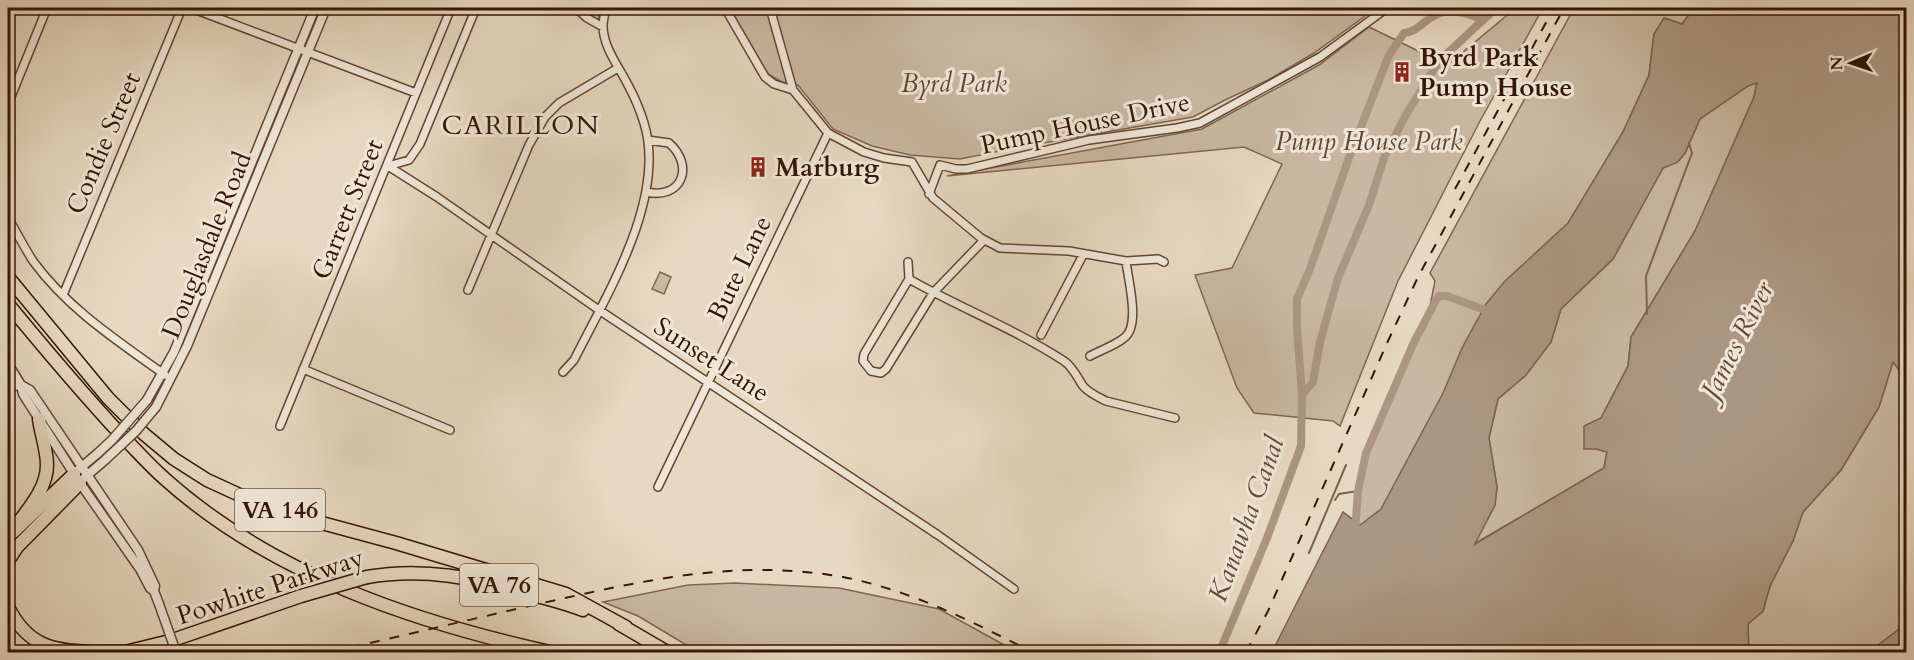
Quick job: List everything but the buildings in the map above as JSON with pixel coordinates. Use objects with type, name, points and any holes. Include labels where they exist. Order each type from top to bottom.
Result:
[{"type":"highway","name":"VA 146","points":[[8,277],[108,398],[144,434],[207,480],[292,515],[407,546],[566,594],[626,627]]},
{"type":"highway","name":"VA 146","points":[[8,304],[89,401],[164,479],[248,541],[309,573],[411,615],[549,652]]},
{"type":"highway","points":[[10,534],[38,495],[47,474],[39,419]]},
{"type":"highway","points":[[10,534],[80,475]]},
{"type":"highway","points":[[8,561],[17,547],[80,475]]},
{"type":"highway","name":"Powhite Parkway","points":[[8,607],[20,628],[31,639],[42,645],[70,651],[127,652],[170,641],[301,596],[367,577],[394,572],[458,576],[496,584],[565,604],[626,627],[667,652]]},
{"type":"street","points":[[8,104],[47,8]]},
{"type":"street","name":"Condie Street","points":[[63,295],[182,8]]},
{"type":"street","points":[[191,8],[417,93]]},
{"type":"street","name":"Douglasdale Road","points":[[80,475],[105,460],[136,431],[156,407],[174,352],[315,8]]},
{"type":"street","name":"Douglasdale Road","points":[[80,475],[167,376],[187,346],[326,8]]},
{"type":"street","name":"Garrett Street","points":[[280,426],[451,8]]},
{"type":"street","points":[[388,165],[409,160],[420,144],[476,8]]},
{"type":"street","points":[[576,8],[587,18],[603,27]]},
{"type":"street","points":[[564,372],[574,360],[632,242],[649,175],[648,140],[635,101],[609,49],[603,27],[606,8]]},
{"type":"street","points":[[725,8],[765,77],[774,84],[793,90]]},
{"type":"street","points":[[770,8],[793,90],[828,133],[864,152],[912,162],[930,194],[984,240],[1010,250],[1062,250],[1126,261],[1151,259],[1164,262]]},
{"type":"street","name":"Pump House Drive","points":[[930,194],[940,165],[967,169],[1089,140],[1200,123],[1320,57],[1387,8]]},
{"type":"street","points":[[468,290],[528,145],[545,117],[559,103],[618,68]]},
{"type":"street","name":"Bute Lane","points":[[658,487],[828,133]]},
{"type":"street","points":[[646,192],[663,193],[678,184],[683,163],[681,156],[669,143],[648,140]]},
{"type":"street","name":"Sunset Lane","points":[[388,165],[599,310],[938,535],[1014,589]]},
{"type":"street","points":[[8,218],[33,261],[63,295],[92,322],[167,376]]},
{"type":"street","points":[[908,262],[909,279],[864,354],[863,361],[870,371],[881,373],[886,369],[933,293],[984,240]]},
{"type":"street","points":[[1041,334],[1083,255]]},
{"type":"street","points":[[1090,356],[1124,338],[1132,326],[1133,316],[1126,261]]},
{"type":"street","points":[[909,279],[1066,362],[1083,386],[1096,397],[1175,418]]},
{"type":"street","points":[[8,364],[39,419],[80,475]]},
{"type":"street","points":[[303,369],[450,430]]},
{"type":"street","points":[[8,388],[21,385],[30,390],[80,475],[154,591],[176,652]]},
{"type":"green space","points":[[580,8],[600,8],[598,22]]},
{"type":"green space","name":"Byrd Park","points":[[729,8],[1376,8],[1314,53],[1268,80],[1193,117],[960,159],[910,155],[872,146],[833,129],[798,85],[782,82],[768,74]]},
{"type":"green space","name":"Pump House Park","points":[[1516,8],[1543,8],[1480,121],[1398,281],[1340,426],[1333,421],[1254,413],[1237,388],[1195,275],[1232,268],[1282,164],[1244,147],[947,176],[1202,129],[1319,65],[1369,27],[1447,65]]},
{"type":"green space","points":[[1574,8],[1694,8],[1682,24],[1664,18],[1654,34],[1649,75],[1623,132],[1396,497],[1354,541],[1359,481],[1366,450],[1429,311],[1435,281],[1430,273]]},
{"type":"green space","points":[[1757,82],[1754,97],[1695,231],[1631,337],[1628,366],[1601,418],[1596,449],[1607,452],[1604,468],[1474,544],[1495,505],[1497,487],[1489,438],[1498,399],[1526,375],[1551,342],[1561,309],[1613,259],[1663,168],[1677,162],[1685,153],[1700,119]]},
{"type":"green space","points":[[660,272],[671,277],[664,294],[652,289]]},
{"type":"green space","points":[[1893,362],[1906,379],[1906,624],[1869,652],[1749,652],[1748,624],[1763,611],[1770,586],[1793,541],[1803,512],[1841,470],[1879,407]]},
{"type":"green space","points":[[735,583],[839,588],[939,609],[1017,652],[698,652],[638,616],[603,602],[688,585]]},
{"type":"water","name":"James River","points":[[1694,8],[1906,8],[1906,379],[1893,362],[1879,407],[1841,470],[1803,512],[1793,541],[1770,586],[1763,611],[1748,624],[1749,652],[1272,652],[1343,512],[1360,525],[1381,509],[1443,393],[1462,348],[1486,304],[1505,281],[1568,223],[1623,132],[1649,75],[1654,34],[1664,18],[1682,24]],"holes":[[[1757,83],[1754,97],[1695,231],[1631,337],[1628,366],[1601,418],[1584,426],[1584,449],[1607,452],[1604,468],[1475,544],[1495,505],[1497,487],[1489,438],[1498,399],[1526,375],[1551,342],[1561,309],[1613,259],[1663,168],[1678,162],[1685,153],[1700,119],[1748,86]]]},
{"type":"water","points":[[1906,624],[1906,652],[1869,652]]},
{"type":"waterway","name":"Kanawha Canal","points":[[1216,652],[1222,646],[1267,538],[1301,446],[1302,395],[1297,299],[1389,55],[1404,33],[1416,29],[1438,14],[1451,11],[1483,20],[1497,8]]},
{"type":"waterway","points":[[1302,395],[1313,382],[1320,342],[1338,278],[1369,205],[1385,155],[1407,113],[1439,61],[1483,20]]},
{"type":"waterway","points":[[1647,314],[1646,276],[1692,153],[1689,143]]},
{"type":"waterway","points":[[1355,532],[1358,491],[1366,453],[1414,342],[1435,302],[1439,296],[1447,296],[1493,313]]},
{"type":"waterway","points":[[1309,553],[1346,465]]},
{"type":"waterway","points":[[1335,500],[1339,494],[1358,491]]},
{"type":"railway","points":[[1455,189],[1554,8]]},
{"type":"railway","points":[[1246,652],[1268,611],[1418,277],[1564,8]]},
{"type":"railway","points":[[331,652],[614,587],[689,575],[765,570],[843,577],[892,590],[963,618],[1032,652]]},
{"type":"place","name":"Byrd Park Pump House","points":[[1402,72]]},
{"type":"place","name":"Marburg","points":[[758,167]]},
{"type":"district","name":"CARILLON","points":[[521,125]]}]
